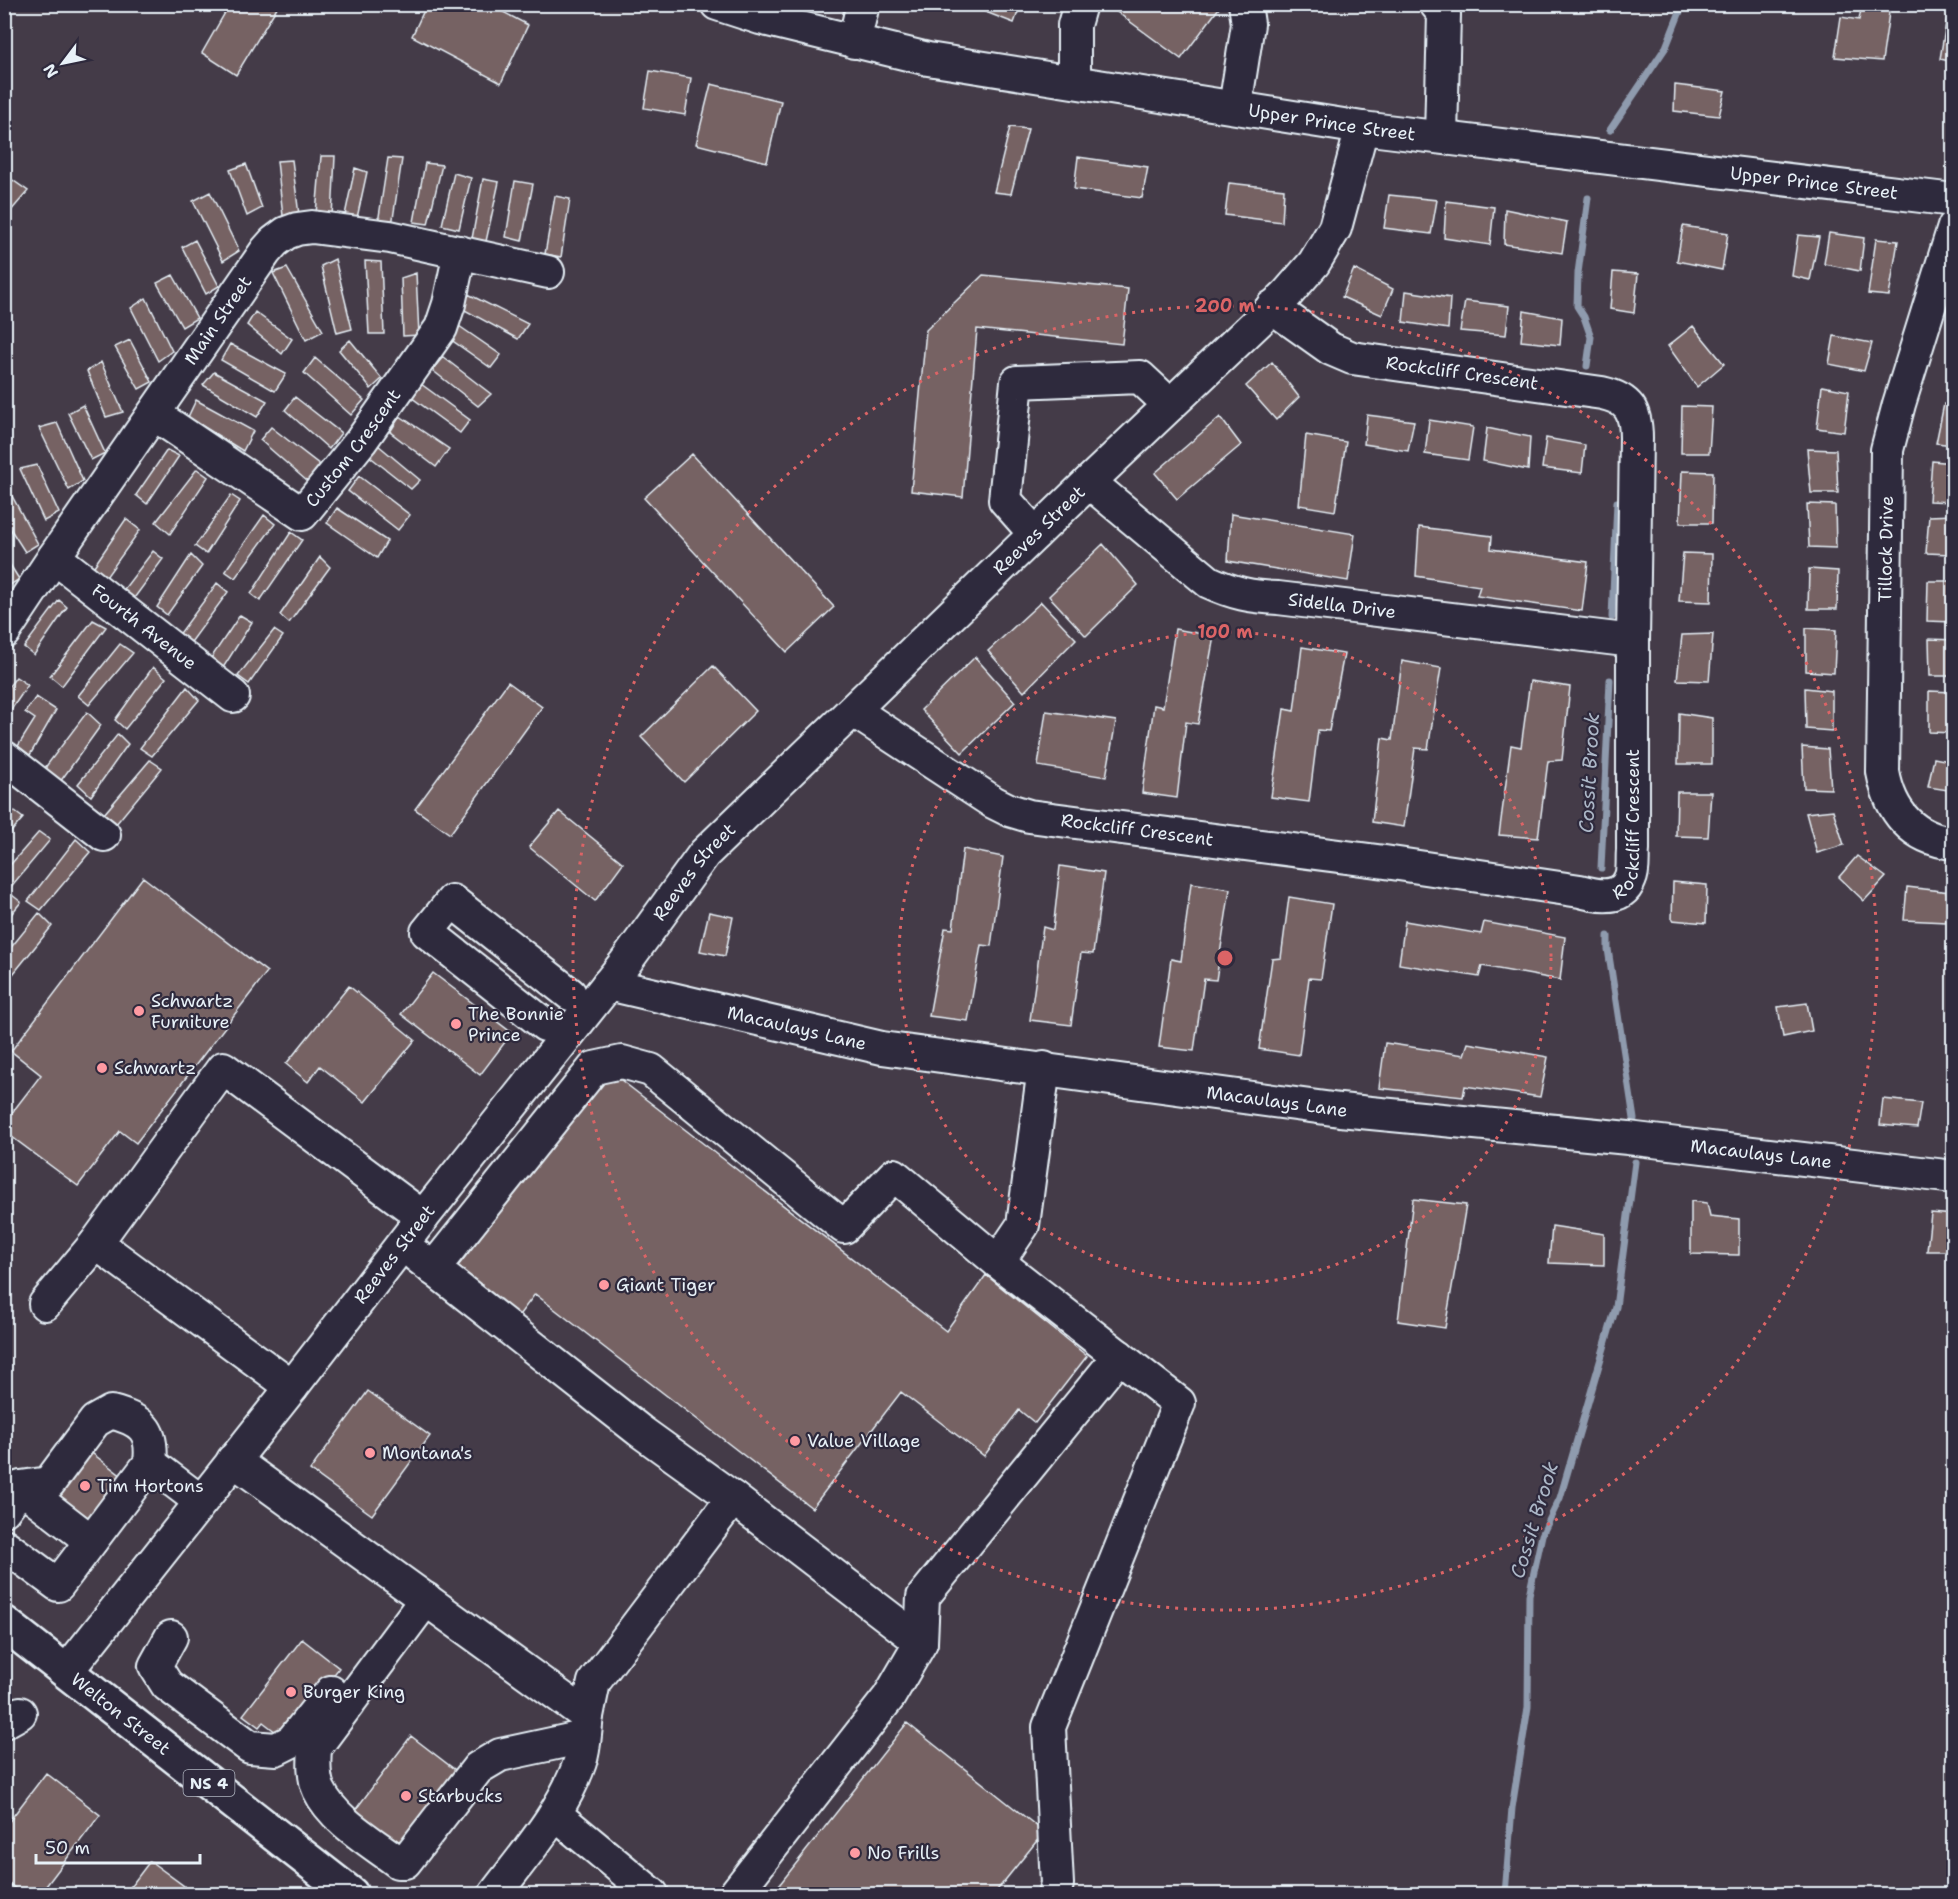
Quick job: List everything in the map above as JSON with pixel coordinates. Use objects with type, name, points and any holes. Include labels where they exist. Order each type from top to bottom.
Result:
[{"type":"main road","name":"Welton Street","points":[[4,1623],[351,1894]]},
{"type":"street","name":"Upper Prince Street","points":[[717,4],[760,18],[928,59],[1362,128],[1953,200]]},
{"type":"street","points":[[854,42],[863,4]]},
{"type":"street","points":[[1074,81],[1074,25],[1080,4]]},
{"type":"street","points":[[1235,107],[1248,24],[1245,4]]},
{"type":"street","points":[[1441,138],[1446,8]]},
{"type":"street","name":"Reeves Street","points":[[67,1671],[608,984],[704,854],[1287,294],[1314,263],[1335,228],[1362,128]]},
{"type":"street","name":"Main Street","points":[[4,632],[266,251],[286,233],[312,227],[390,237],[548,272]]},
{"type":"street","name":"Tillock Drive","points":[[1953,227],[1887,450],[1883,772],[1890,800],[1909,825],[1929,837],[1953,843]]},
{"type":"street","name":"Custom Crescent","points":[[154,414],[302,514],[366,433],[441,328],[449,304],[460,252]]},
{"type":"street","name":"Rockcliff Crescent","points":[[854,711],[993,802],[1029,816],[1385,862],[1604,896],[1615,894],[1624,887],[1631,878],[1633,850],[1636,425],[1634,413],[1625,402],[1615,396],[1602,393],[1352,358],[1331,349],[1272,307]]},
{"type":"street","points":[[1035,534],[1005,500],[1017,382],[1140,377],[1170,405]]},
{"type":"street","name":"Sidella Drive","points":[[1089,482],[1209,582],[1231,591],[1254,597],[1633,641]]},
{"type":"street","name":"Fourth Avenue","points":[[54,557],[233,696]]},
{"type":"street","points":[[4,757],[104,835]]},
{"type":"street","points":[[545,1025],[427,932],[452,901],[570,994]]},
{"type":"street","name":"Macaulays Lane","points":[[608,984],[882,1048],[1044,1068],[1340,1110],[1628,1138],[1953,1177]]},
{"type":"street","points":[[433,1269],[594,1068],[622,1062],[651,1070],[844,1227],[894,1175],[998,1262],[1179,1403],[1048,1727],[1057,1884],[1054,1894]]},
{"type":"street","points":[[45,1304],[96,1243],[223,1068],[423,1217]]},
{"type":"street","points":[[998,1262],[1023,1225],[1044,1068]]},
{"type":"street","points":[[96,1243],[292,1387]]},
{"type":"street","points":[[402,1244],[640,1431],[733,1498],[921,1642]]},
{"type":"street","points":[[735,1894],[889,1697],[921,1642],[923,1597],[1119,1356]]},
{"type":"street","points":[[4,1545],[58,1585],[150,1463],[152,1447],[144,1428],[129,1417],[111,1412],[96,1421],[25,1494],[91,1541]]},
{"type":"street","points":[[233,1460],[419,1594],[585,1727]]},
{"type":"street","points":[[150,1463],[200,1501]]},
{"type":"street","points":[[502,1890],[555,1814],[566,1793],[580,1760],[594,1682],[733,1498]]},
{"type":"street","points":[[419,1594],[315,1748],[314,1767],[318,1788],[332,1812],[398,1862],[405,1862],[478,1768],[500,1755],[585,1727]]},
{"type":"street","points":[[171,1637],[155,1666],[167,1684],[250,1747],[276,1749],[292,1741],[419,1594]]},
{"type":"street","points":[[555,1814],[652,1894]]},
{"type":"building","points":[[230,4],[279,4],[236,75],[202,53]]},
{"type":"building","points":[[427,4],[488,4],[528,25],[501,83],[412,36]]},
{"type":"building","points":[[965,4],[1021,4],[1014,23]]},
{"type":"building","points":[[1106,4],[1222,4],[1181,59]]},
{"type":"building","points":[[1862,4],[1890,6],[1882,61],[1835,57],[1841,17],[1859,20]]},
{"type":"building","points":[[1947,17],[1954,18],[1954,62],[1940,59]]},
{"type":"building","points":[[650,71],[691,78],[685,115],[644,108]]},
{"type":"building","points":[[711,84],[781,101],[767,162],[696,144]]},
{"type":"building","points":[[1675,85],[1725,91],[1719,116],[1674,111]]},
{"type":"building","points":[[1010,127],[1028,129],[1011,194],[994,192]]},
{"type":"building","points":[[321,156],[335,156],[332,217],[316,214]]},
{"type":"building","points":[[1078,157],[1148,167],[1142,198],[1074,189]]},
{"type":"building","points":[[388,158],[402,159],[392,225],[378,223]]},
{"type":"building","points":[[292,160],[299,215],[283,216],[277,161]]},
{"type":"building","points":[[425,163],[442,165],[428,224],[414,222]]},
{"type":"building","points":[[246,164],[262,208],[247,216],[230,170]]},
{"type":"building","points":[[355,168],[367,172],[357,218],[345,215]]},
{"type":"building","points":[[454,173],[471,178],[459,229],[442,225]]},
{"type":"building","points":[[4,174],[28,191],[4,219]]},
{"type":"building","points":[[483,179],[499,182],[485,246],[471,244]]},
{"type":"building","points":[[515,181],[533,184],[522,241],[506,237]]},
{"type":"building","points":[[1229,183],[1284,189],[1282,222],[1225,215]]},
{"type":"building","points":[[210,192],[239,251],[223,261],[193,201]]},
{"type":"building","points":[[1389,195],[1437,200],[1431,234],[1384,228]]},
{"type":"building","points":[[555,196],[570,199],[561,257],[545,254]]},
{"type":"building","points":[[1446,201],[1494,207],[1490,245],[1444,238]]},
{"type":"building","points":[[1505,209],[1567,222],[1562,253],[1504,244]]},
{"type":"building","points":[[1683,226],[1728,233],[1722,270],[1677,261]]},
{"type":"building","points":[[1829,233],[1864,238],[1860,271],[1824,264]]},
{"type":"building","points":[[1798,235],[1819,237],[1810,280],[1792,276]]},
{"type":"building","points":[[1876,239],[1898,241],[1889,296],[1868,294]]},
{"type":"building","points":[[195,240],[219,286],[206,294],[182,247]]},
{"type":"building","points":[[335,259],[352,329],[337,333],[321,266]]},
{"type":"building","points":[[365,261],[381,262],[384,334],[369,334]]},
{"type":"building","points":[[287,268],[323,331],[306,340],[273,273]]},
{"type":"building","points":[[1354,269],[1393,289],[1382,315],[1342,297]]},
{"type":"building","points":[[1613,272],[1638,274],[1634,313],[1610,309]]},
{"type":"building","points":[[416,273],[419,335],[403,336],[401,278]]},
{"type":"building","points":[[173,275],[197,318],[182,327],[157,283]]},
{"type":"building","points":[[983,275],[1128,289],[1122,344],[977,329],[963,497],[911,491],[926,330]]},
{"type":"building","points":[[1406,291],[1450,298],[1448,329],[1403,322]]},
{"type":"building","points":[[468,294],[528,324],[518,339],[461,308]]},
{"type":"building","points":[[146,298],[172,351],[158,361],[131,308]]},
{"type":"building","points":[[1465,301],[1509,306],[1506,335],[1460,331]]},
{"type":"building","points":[[1524,311],[1562,318],[1560,345],[1521,341]]},
{"type":"building","points":[[255,312],[292,339],[282,354],[247,325]]},
{"type":"building","points":[[459,326],[501,355],[491,368],[450,339]]},
{"type":"building","points":[[1693,326],[1724,364],[1697,387],[1668,346]]},
{"type":"building","points":[[1834,336],[1872,343],[1864,371],[1829,364]]},
{"type":"building","points":[[130,340],[152,382],[139,389],[115,347]]},
{"type":"building","points":[[350,340],[382,379],[371,389],[339,350]]},
{"type":"building","points":[[230,344],[286,374],[275,391],[221,360]]},
{"type":"building","points":[[443,357],[491,394],[478,406],[432,370]]},
{"type":"building","points":[[315,358],[364,400],[351,415],[304,373]]},
{"type":"building","points":[[101,362],[123,412],[106,417],[87,371]]},
{"type":"building","points":[[1272,362],[1299,397],[1276,420],[1246,386]]},
{"type":"building","points":[[214,372],[267,401],[257,417],[203,385]]},
{"type":"building","points":[[421,384],[470,420],[460,433],[411,397]]},
{"type":"building","points":[[1822,386],[1849,391],[1844,432],[1817,428]]},
{"type":"building","points":[[295,397],[341,433],[329,449],[285,410]]},
{"type":"building","points":[[196,400],[253,431],[243,451],[188,417]]},
{"type":"building","points":[[1944,404],[1954,407],[1954,445],[1936,443]]},
{"type":"building","points":[[83,405],[105,453],[91,460],[68,413]]},
{"type":"building","points":[[1682,406],[1712,407],[1709,453],[1681,453]]},
{"type":"building","points":[[1367,415],[1414,421],[1408,451],[1364,444]]},
{"type":"building","points":[[400,416],[449,449],[436,467],[390,432]]},
{"type":"building","points":[[1220,417],[1241,445],[1177,499],[1155,473]]},
{"type":"building","points":[[1429,420],[1473,427],[1468,460],[1425,454]]},
{"type":"building","points":[[57,423],[83,481],[69,490],[39,428]]},
{"type":"building","points":[[271,427],[320,465],[308,482],[260,440]]},
{"type":"building","points":[[1487,428],[1530,437],[1528,470],[1483,461]]},
{"type":"building","points":[[1306,435],[1346,442],[1335,511],[1299,505]]},
{"type":"building","points":[[1546,438],[1585,445],[1582,473],[1542,468]]},
{"type":"building","points":[[378,445],[420,480],[411,489],[369,456]]},
{"type":"building","points":[[1807,449],[1836,450],[1838,493],[1811,493]]},
{"type":"building","points":[[167,450],[179,456],[147,504],[136,495]]},
{"type":"building","points":[[692,454],[834,607],[787,652],[644,498]]},
{"type":"building","points":[[1932,461],[1954,463],[1954,502],[1929,501]]},
{"type":"building","points":[[37,465],[59,513],[44,521],[20,469]]},
{"type":"building","points":[[197,469],[208,477],[170,534],[156,522]]},
{"type":"building","points":[[1682,471],[1713,472],[1712,523],[1680,523]]},
{"type":"building","points":[[359,476],[410,515],[398,530],[348,491]]},
{"type":"building","points":[[231,495],[240,501],[206,554],[195,546]]},
{"type":"building","points":[[12,496],[38,544],[25,552],[4,519],[4,500]]},
{"type":"building","points":[[1807,504],[1835,505],[1836,548],[1809,547]]},
{"type":"building","points":[[337,508],[387,541],[377,558],[327,523]]},
{"type":"building","points":[[1231,514],[1355,534],[1348,581],[1228,561]]},
{"type":"building","points":[[264,515],[275,524],[235,578],[225,571]]},
{"type":"building","points":[[1954,515],[1954,541],[1951,554],[1926,553],[1929,516]]},
{"type":"building","points":[[126,519],[140,530],[104,580],[92,569]]},
{"type":"building","points":[[1419,527],[1492,536],[1491,549],[1588,562],[1582,611],[1477,596],[1480,586],[1416,576]]},
{"type":"building","points":[[291,532],[302,540],[260,601],[251,594]]},
{"type":"building","points":[[1103,544],[1138,585],[1086,636],[1049,596]]},
{"type":"building","points":[[153,551],[163,559],[132,601],[121,593]]},
{"type":"building","points":[[1683,553],[1712,554],[1711,602],[1679,601]]},
{"type":"building","points":[[4,555],[19,579],[4,589]]},
{"type":"building","points":[[191,555],[202,566],[167,615],[157,607]]},
{"type":"building","points":[[320,557],[330,567],[289,623],[280,615]]},
{"type":"building","points":[[1809,569],[1838,571],[1837,609],[1808,609]]},
{"type":"building","points":[[1928,581],[1954,581],[1954,622],[1927,621]]},
{"type":"building","points":[[217,583],[228,592],[189,645],[178,636]]},
{"type":"building","points":[[59,600],[67,607],[34,655],[24,647]]},
{"type":"building","points":[[1041,602],[1076,639],[1024,692],[988,651]]},
{"type":"building","points":[[240,615],[252,622],[221,671],[209,661]]},
{"type":"building","points":[[93,620],[106,627],[62,686],[50,676]]},
{"type":"building","points":[[1806,628],[1836,630],[1834,673],[1806,671]]},
{"type":"building","points":[[1175,629],[1214,636],[1198,724],[1186,722],[1177,798],[1142,793],[1154,705],[1163,707]]},
{"type":"building","points":[[274,630],[283,636],[249,684],[238,676]]},
{"type":"building","points":[[1713,634],[1709,681],[1677,680],[1682,635]]},
{"type":"building","points":[[1929,639],[1954,640],[1954,676],[1930,676]]},
{"type":"building","points":[[120,644],[133,653],[89,705],[78,696]]},
{"type":"building","points":[[1302,647],[1344,654],[1329,731],[1318,730],[1309,802],[1271,797],[1284,709],[1294,711]]},
{"type":"building","points":[[975,657],[1015,702],[962,753],[921,710]]},
{"type":"building","points":[[1402,661],[1441,668],[1428,749],[1415,748],[1404,827],[1372,822],[1382,738],[1392,740]]},
{"type":"building","points":[[713,666],[756,711],[684,782],[641,737]]},
{"type":"building","points":[[153,667],[166,678],[125,729],[115,720]]},
{"type":"building","points":[[16,677],[28,685],[4,720],[4,693]]},
{"type":"building","points":[[1530,681],[1570,687],[1562,760],[1548,761],[1538,838],[1499,835],[1511,745],[1521,747]]},
{"type":"building","points":[[508,682],[542,707],[450,834],[415,809]]},
{"type":"building","points":[[187,687],[199,700],[152,756],[140,748]]},
{"type":"building","points":[[1805,688],[1832,691],[1832,731],[1806,729]]},
{"type":"building","points":[[1929,691],[1954,692],[1954,733],[1929,732]]},
{"type":"building","points":[[36,697],[56,710],[30,755],[18,746],[35,719],[25,712]]},
{"type":"building","points":[[1046,711],[1116,721],[1106,777],[1038,766]]},
{"type":"building","points":[[87,712],[101,725],[60,782],[44,769]]},
{"type":"building","points":[[1679,713],[1712,718],[1712,764],[1678,764]]},
{"type":"building","points":[[118,734],[128,744],[91,796],[78,784]]},
{"type":"building","points":[[1802,747],[1828,749],[1831,789],[1804,788]]},
{"type":"building","points":[[1934,758],[1954,762],[1954,791],[1928,787]]},
{"type":"building","points":[[150,760],[162,768],[116,824],[104,814]]},
{"type":"building","points":[[1677,792],[1711,792],[1708,837],[1676,836]]},
{"type":"building","points":[[11,809],[23,818],[4,840],[4,818]]},
{"type":"building","points":[[1833,810],[1844,845],[1817,853],[1806,813]]},
{"type":"building","points":[[559,811],[623,863],[595,901],[529,847]]},
{"type":"building","points":[[39,832],[50,840],[9,889],[4,885],[4,872]]},
{"type":"building","points":[[76,839],[90,852],[41,910],[28,901]]},
{"type":"building","points":[[963,849],[1003,857],[991,946],[981,945],[968,1021],[929,1016],[945,928],[953,929]]},
{"type":"building","points":[[1857,856],[1886,877],[1864,901],[1839,877]]},
{"type":"building","points":[[1060,866],[1104,873],[1093,954],[1081,953],[1071,1025],[1030,1020],[1043,927],[1053,930]]},
{"type":"building","name":"Schwartz Furniture","points":[[143,877],[267,972],[136,1143],[120,1131],[78,1186],[4,1131],[4,1123],[41,1075],[11,1051]]},
{"type":"building","points":[[1673,882],[1707,885],[1706,923],[1672,920]]},
{"type":"building","points":[[1191,883],[1230,889],[1216,980],[1204,979],[1194,1051],[1159,1047],[1171,959],[1181,961]]},
{"type":"building","points":[[1907,887],[1950,892],[1946,922],[1904,920]]},
{"type":"building","points":[[12,895],[21,902],[4,923],[4,904]]},
{"type":"building","points":[[1289,897],[1332,904],[1321,979],[1309,978],[1299,1055],[1259,1049],[1272,959],[1281,958]]},
{"type":"building","points":[[709,912],[733,917],[725,956],[700,951]]},
{"type":"building","points":[[39,913],[52,926],[5,984],[4,956]]},
{"type":"building","points":[[1405,921],[1481,934],[1484,922],[1565,937],[1560,980],[1482,966],[1479,977],[1399,964]]},
{"type":"building","name":"The Bonnie Prince","points":[[433,973],[512,1033],[480,1075],[401,1014]]},
{"type":"building","points":[[349,986],[415,1040],[365,1102],[320,1066],[308,1082],[286,1064]]},
{"type":"building","points":[[1807,1003],[1812,1031],[1783,1037],[1778,1007]]},
{"type":"building","points":[[1385,1043],[1464,1055],[1468,1043],[1548,1057],[1540,1097],[1465,1086],[1463,1097],[1379,1088]]},
{"type":"building","points":[[608,1070],[946,1331],[986,1275],[1087,1356],[1035,1423],[1019,1410],[984,1456],[901,1392],[812,1508],[535,1294],[517,1318],[455,1270]]},
{"type":"building","points":[[1883,1099],[1921,1103],[1917,1128],[1880,1125]]},
{"type":"building","points":[[1413,1199],[1466,1205],[1445,1328],[1398,1321]]},
{"type":"building","points":[[1691,1201],[1707,1203],[1710,1216],[1739,1219],[1739,1255],[1691,1254]]},
{"type":"building","points":[[1931,1213],[1954,1215],[1954,1251],[1927,1251]]},
{"type":"building","points":[[1552,1226],[1604,1234],[1604,1265],[1549,1263]]},
{"type":"building","name":"Montana's","points":[[368,1391],[430,1436],[372,1515],[310,1470]]},
{"type":"building","name":"Tim Hortons","points":[[84,1447],[123,1477],[87,1524],[48,1494]]},
{"type":"building","name":"Burger King","points":[[302,1639],[339,1668],[285,1739],[263,1722],[259,1727],[243,1715]]},
{"type":"building","points":[[907,1723],[1044,1832],[994,1894],[772,1894]]},
{"type":"building","name":"Starbucks","points":[[411,1736],[463,1776],[402,1856],[350,1817]]},
{"type":"building","points":[[46,1773],[100,1815],[40,1894],[23,1894],[4,1880],[4,1828]]},
{"type":"building","points":[[150,1861],[184,1886],[178,1894],[125,1894]]},
{"type":"waterway","name":"Cossit Brook","points":[[1610,130],[1666,47],[1683,4]]},
{"type":"waterway","name":"Cossit Brook","points":[[1587,366],[1591,337],[1584,317],[1577,306],[1578,273],[1588,198]]},
{"type":"waterway","name":"Cossit Brook","points":[[1612,617],[1617,502]]},
{"type":"waterway","name":"Cossit Brook","points":[[1601,868],[1610,680]]},
{"type":"waterway","name":"Cossit Brook","points":[[1608,936],[1608,949],[1634,1119]]},
{"type":"waterway","name":"Cossit Brook","points":[[1505,1894],[1512,1808],[1528,1707],[1529,1595],[1542,1535],[1560,1498],[1616,1307],[1635,1162]]},
{"type":"place","name":"Schwartz Furniture","points":[[139,1011]]},
{"type":"place","name":"The Bonnie Prince","points":[[456,1024]]},
{"type":"place","name":"Schwartz","points":[[102,1068]]},
{"type":"place","name":"Giant Tiger","points":[[604,1285]]},
{"type":"place","name":"Value Village","points":[[795,1441]]},
{"type":"place","name":"Montana's","points":[[370,1453]]},
{"type":"place","name":"Tim Hortons","points":[[85,1486]]},
{"type":"place","name":"Burger King","points":[[291,1692]]},
{"type":"place","name":"Starbucks","points":[[406,1796]]},
{"type":"place","name":"No Frills","points":[[855,1853]]}]
